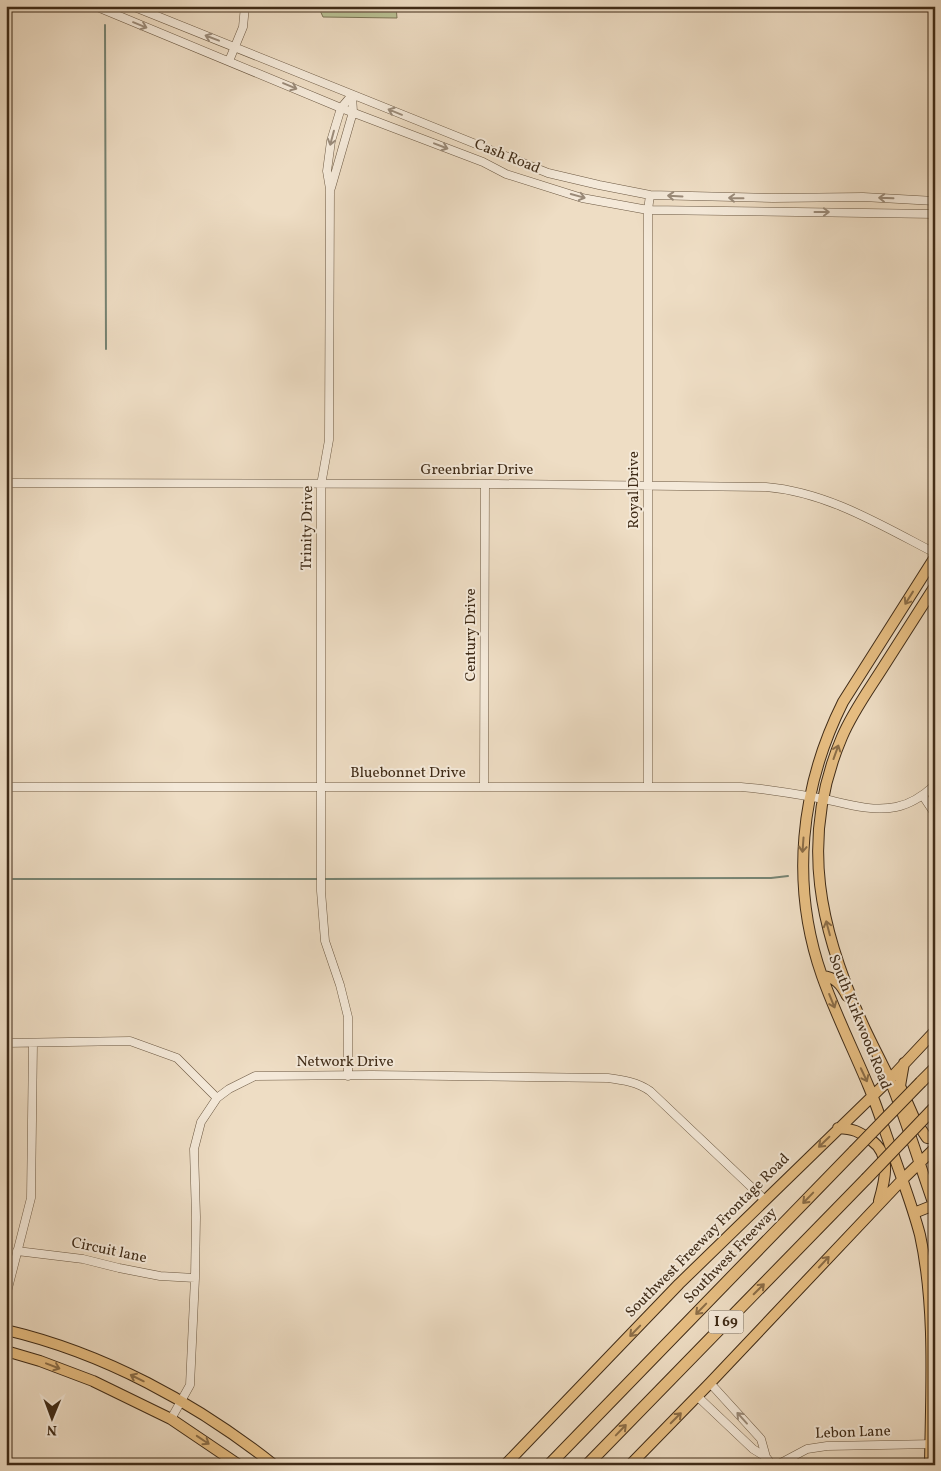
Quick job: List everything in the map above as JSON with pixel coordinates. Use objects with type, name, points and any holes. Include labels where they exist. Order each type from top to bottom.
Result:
[{"type":"highway","name":"Southwest Freeway","points":[[549,1465],[935,1068]]},
{"type":"highway","name":"I 69","points":[[587,1465],[934,1108]]},
{"type":"main road","name":"South Kirkwood Road","points":[[930,1465],[933,1444],[929,1299],[920,1237],[914,1212],[872,1096],[822,976],[813,944],[802,874],[805,823],[810,796],[830,730],[843,702],[935,557]]},
{"type":"main road","name":"South Kirkwood Road","points":[[934,1207],[889,1080],[856,1007],[829,932],[819,886],[817,852],[823,799],[830,768],[843,736],[853,715],[935,586]]},
{"type":"main road","points":[[864,669],[877,676]]},
{"type":"main road","points":[[830,730],[843,736]]},
{"type":"main road","points":[[813,944],[819,948],[826,969],[836,975],[843,974]]},
{"type":"main road","points":[[822,976],[828,976],[837,982],[843,988],[850,1003],[856,1007]]},
{"type":"main road","name":"Southwest Freeway Frontage Road","points":[[505,1465],[679,1284],[889,1080],[935,1031]]},
{"type":"main road","points":[[904,1062],[900,1086],[915,1120],[927,1138],[935,1138]]},
{"type":"main road","points":[[838,1128],[855,1130],[879,1146],[885,1159],[885,1180],[878,1205]]},
{"type":"main road","points":[[630,1465],[710,1384],[902,1180],[935,1148]]},
{"type":"main road","points":[[914,1212],[934,1207]]},
{"type":"main road","points":[[6,1330],[28,1335],[82,1354],[136,1378],[180,1401],[255,1449],[274,1465]]},
{"type":"main road","points":[[6,1351],[40,1361],[93,1382],[171,1419],[238,1465]]},
{"type":"street","name":"Cash Road","points":[[95,6],[341,108],[483,162],[506,174],[582,198],[648,210],[912,212],[935,214]]},
{"type":"street","name":"Cash Road","points":[[132,6],[489,149],[529,167],[557,175],[650,195],[773,198],[863,197],[935,201]]},
{"type":"street","points":[[229,61],[243,27],[245,6]]},
{"type":"street","name":"Trinity Drive","points":[[348,1076],[348,1017],[340,985],[325,941],[321,891],[321,485],[329,440],[330,190],[327,171],[328,157],[330,141],[341,108],[352,95]]},
{"type":"street","name":"Trinity Drive","points":[[330,190],[353,112],[352,95]]},
{"type":"street","points":[[483,162],[489,149]]},
{"type":"street","points":[[553,189],[557,175]]},
{"type":"street","name":"Royal Drive","points":[[648,786],[648,210],[650,195]]},
{"type":"street","points":[[773,198],[773,212]]},
{"type":"street","name":"Greenbriar Drive","points":[[6,483],[753,486],[788,490],[846,508],[935,553]]},
{"type":"street","name":"Century Drive","points":[[484,786],[485,484]]},
{"type":"street","name":"Bluebonnet Drive","points":[[6,787],[741,787],[810,796],[868,808],[888,809],[903,806],[923,796],[935,785]]},
{"type":"street","points":[[923,796],[935,814]]},
{"type":"street","points":[[6,1043],[130,1041],[177,1058],[217,1098]]},
{"type":"street","points":[[6,1296],[31,1198],[33,1043]]},
{"type":"street","name":"Network Drive","points":[[171,1419],[190,1385],[195,1278],[194,1148],[201,1122],[217,1098],[229,1089],[255,1076],[473,1076],[608,1078],[626,1080],[650,1091],[765,1200]]},
{"type":"street","name":"Circuit lane","points":[[17,1251],[83,1258],[119,1268],[160,1276],[195,1278]]},
{"type":"street","points":[[710,1384],[761,1439],[766,1457],[772,1465]]},
{"type":"street","points":[[697,1396],[753,1449],[766,1457]]},
{"type":"street","name":"Lebon Lane","points":[[777,1465],[807,1449],[827,1446],[933,1444]]},
{"type":"green space","points":[[318,6],[396,6],[397,18],[323,17]]},
{"type":"waterway","points":[[105,25],[106,349]]},
{"type":"waterway","points":[[324,879],[771,878],[788,876]]},
{"type":"waterway","points":[[6,879],[319,879]]}]
